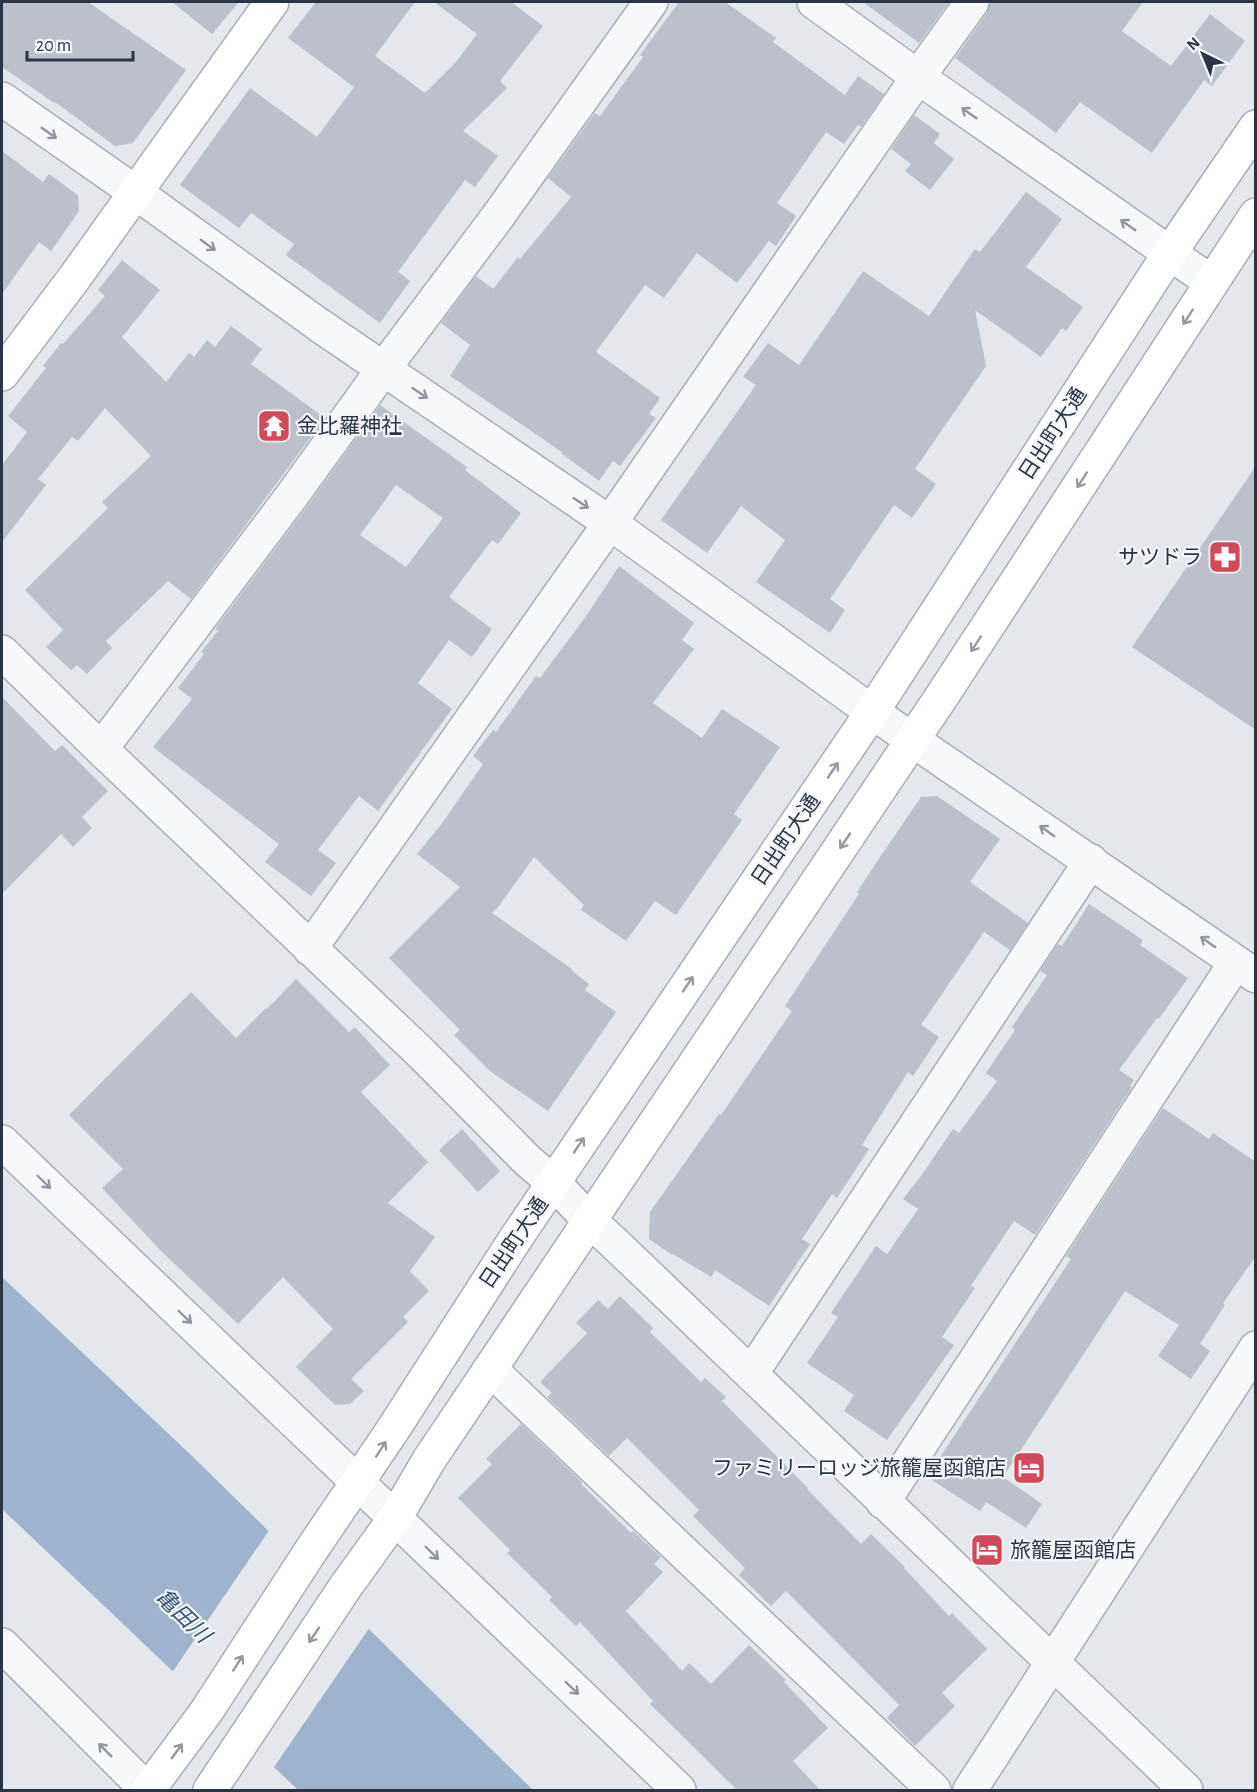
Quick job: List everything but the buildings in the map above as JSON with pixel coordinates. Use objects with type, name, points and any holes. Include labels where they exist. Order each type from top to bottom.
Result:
[{"type":"street","points":[[2,374],[75,277],[272,2]]},
{"type":"street","points":[[100,749],[291,497],[502,210],[651,2]]},
{"type":"street","points":[[814,2],[1211,282]]},
{"type":"street","points":[[310,949],[972,2]]},
{"type":"street","points":[[2,99],[319,325],[610,522],[912,740],[1246,969],[883,1502]]},
{"type":"street","name":"日出町大通","points":[[148,1791],[206,1712],[312,1549],[358,1484],[516,1238],[872,712],[1169,254],[1256,127]]},
{"type":"street","points":[[210,1791],[912,740],[1256,215]]},
{"type":"street","points":[[2,652],[100,749],[422,1054],[590,1221],[1186,1791]]},
{"type":"street","points":[[751,1374],[1091,861]]},
{"type":"street","points":[[2,1142],[680,1791]]},
{"type":"street","points":[[970,1791],[1256,1348]]},
{"type":"street","points":[[490,1369],[934,1791]]},
{"type":"street","points":[[2,1645],[148,1791]]},
{"type":"water","name":"亀田川","points":[[2,1277],[190,1454],[533,1790],[298,1790],[2,1509]]},
{"type":"pier","points":[[270,1529],[370,1627],[272,1770],[171,1674]]},
{"type":"place","name":"金比羅神社","points":[[274,426]]},
{"type":"place","name":"サツドラ","points":[[1225,557]]},
{"type":"place","name":"ファミリーロッジ旅籠屋函館店","points":[[1029,1468]]},
{"type":"place","name":"旅籠屋函館店","points":[[987,1550]]}]
